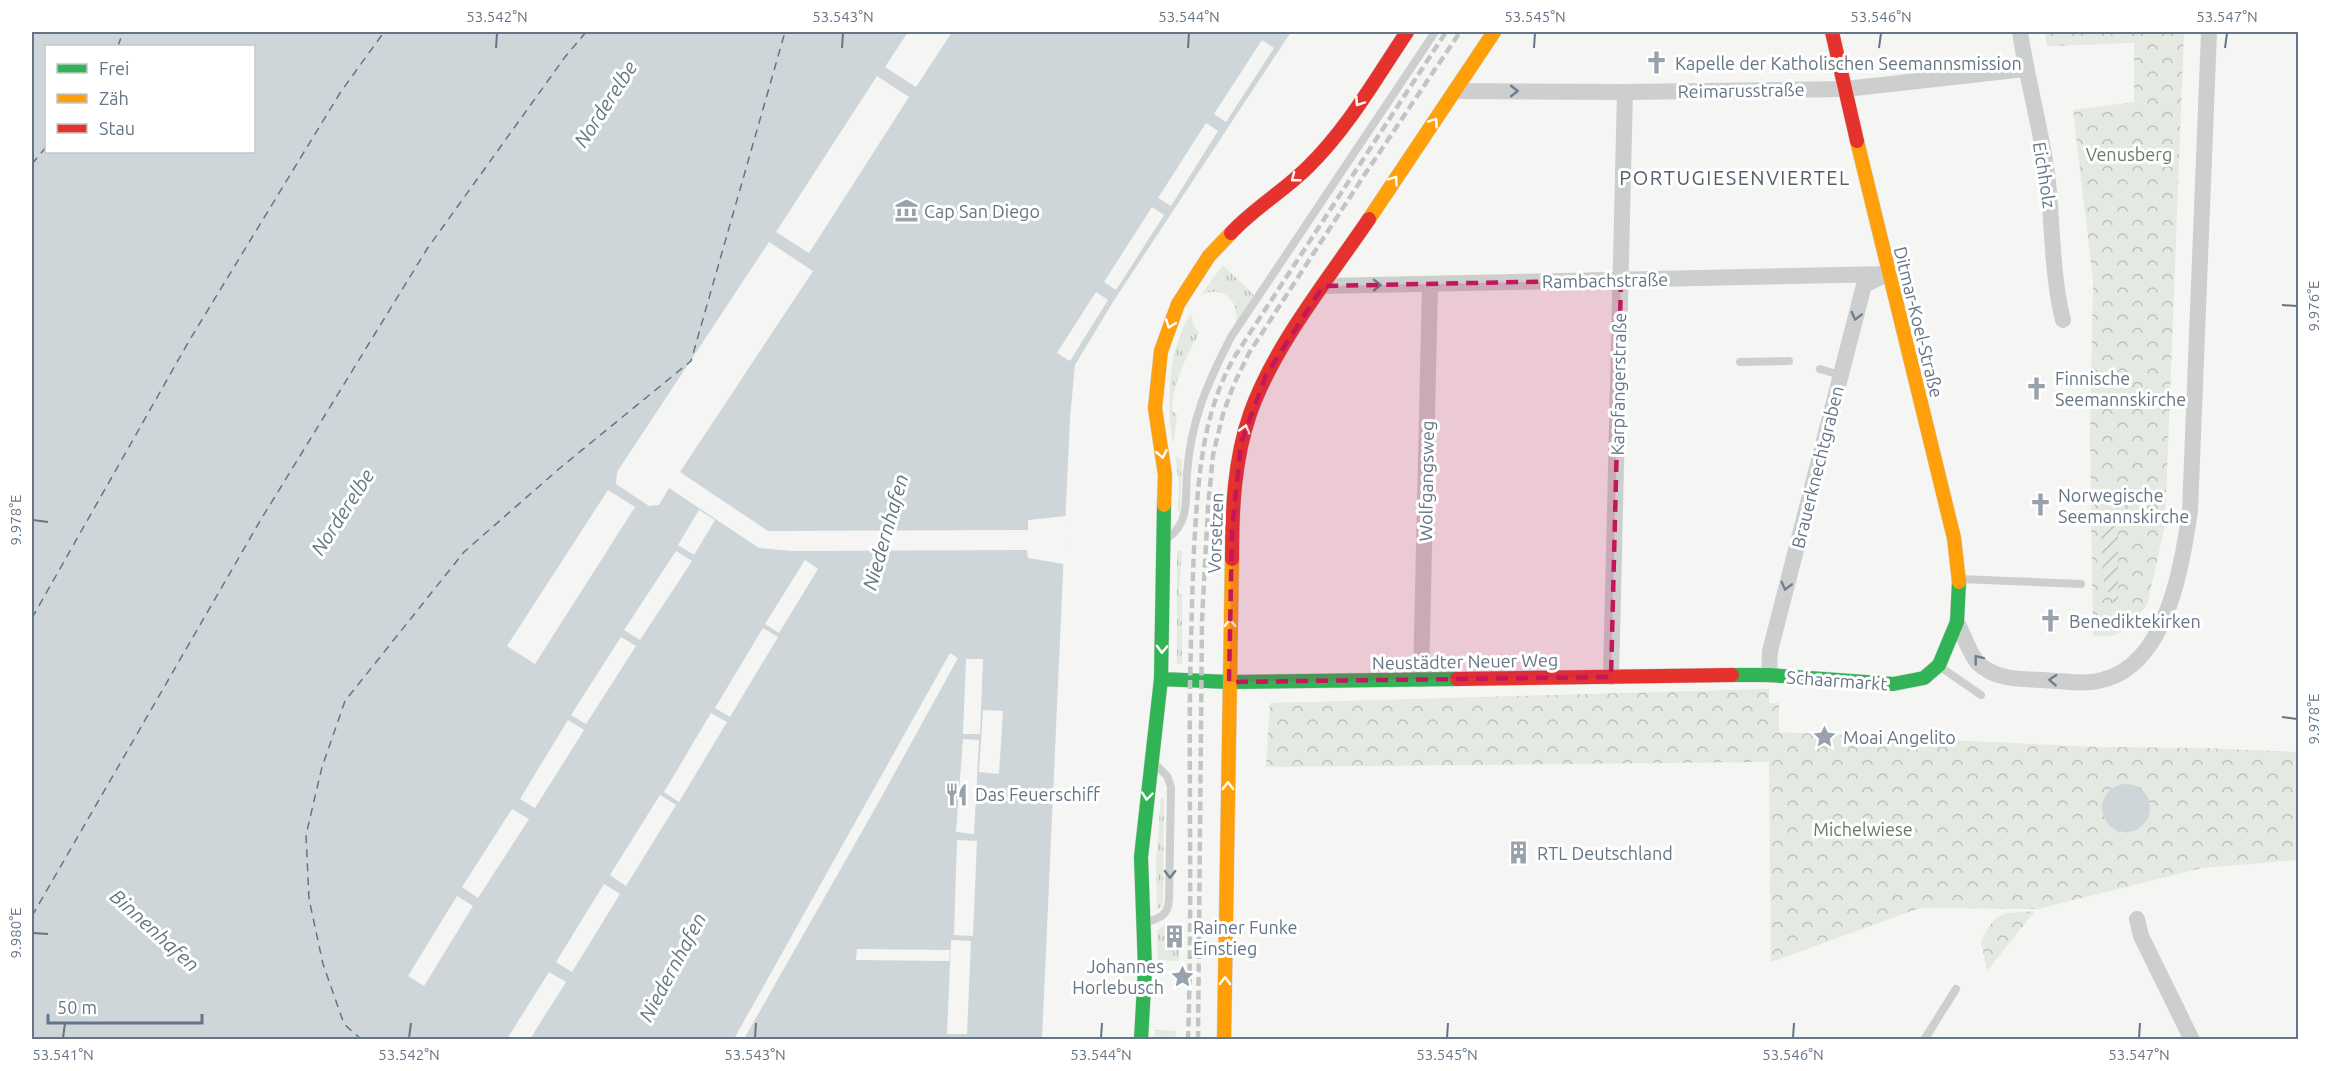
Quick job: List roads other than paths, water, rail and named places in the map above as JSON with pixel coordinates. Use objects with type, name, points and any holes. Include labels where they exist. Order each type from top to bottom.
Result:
[{"type":"main road","points":[[1141,1039],[1144,968],[1141,857],[1161,679],[1165,540],[1165,476],[1156,429],[1155,408],[1157,373],[1168,328],[1189,285],[1224,238],[1247,216],[1307,168],[1336,137],[1407,32]]},
{"type":"main road","name":"Vorsetzen","points":[[1224,1040],[1233,511],[1236,466],[1241,443],[1255,398],[1266,375],[1494,32]]},
{"type":"main road","name":"Ditmar-Koel-Straße","points":[[1832,32],[1888,274],[1954,538],[1959,579],[1957,622]]},
{"type":"main road","points":[[1939,665],[1957,622]]},
{"type":"main road","name":"Schaarmarkt","points":[[1769,675],[1893,684],[1924,678],[1939,665]]},
{"type":"main road","name":"Neustädter Neuer Weg","points":[[1161,679],[1229,682],[1769,675]]},
{"type":"street","name":"Eichholz","points":[[2020,32],[2025,69],[2046,171],[2054,241],[2056,292],[2062,320]]},
{"type":"street","points":[[1957,622],[1978,663],[2000,676],[2093,682],[2114,677],[2125,671],[2147,648],[2176,589],[2190,511],[2209,32]]},
{"type":"street","name":"Reimarusstraße","points":[[1455,91],[1625,92],[1846,89],[2025,69]]},
{"type":"street","name":"Karpfangerstraße","points":[[1611,677],[1625,92]]},
{"type":"street","name":"Rambachstraße","points":[[1323,286],[1888,274]]},
{"type":"street","name":"Brauerknechtgraben","points":[[1769,675],[1770,651],[1864,285],[1888,274]]},
{"type":"street","name":"Wolfgangsweg","points":[[1421,679],[1430,284]]},
{"type":"street","points":[[2137,920],[2141,936],[2192,1040]]},
{"type":"lane","points":[[1165,540],[1176,532],[1183,520],[1190,450],[1196,418],[1209,380],[1231,338],[1435,32]]},
{"type":"lane","points":[[1740,362],[1789,361]]},
{"type":"lane","points":[[1820,369],[1840,375]]},
{"type":"lane","points":[[1959,579],[2081,584]]},
{"type":"lane","points":[[1939,665],[1981,695]]},
{"type":"lane","points":[[1143,924],[1167,912],[1170,900],[1171,787],[1167,776],[1151,760]]},
{"type":"lane","points":[[1924,1040],[1956,989]]},
{"type":"water","points":[[32,32],[1291,32],[1113,302],[1075,365],[1070,418],[1042,1039],[32,1039]]},
{"type":"water","points":[[2126,784],[2143,791],[2150,808],[2143,825],[2126,832],[2109,825],[2102,808],[2109,791]]},
{"type":"railway","points":[[1188,1040],[1190,685],[1194,549],[1197,499],[1208,425],[1224,378],[1235,356],[1446,32]]},
{"type":"railway","points":[[1198,1040],[1202,620],[1213,455],[1223,414],[1249,353],[1460,32]]},
{"type":"place","name":"Kapelle der Katholischen Seemannsmission","points":[[1657,63]]},
{"type":"place","name":"Cap San Diego","points":[[906,211]]},
{"type":"place","name":"Finnische Seemannskirche","points":[[2037,388]]},
{"type":"place","name":"Norwegische Seemannskirche","points":[[2040,505]]},
{"type":"place","name":"Benediktekirken","points":[[2051,621]]},
{"type":"place","name":"Moai Angelito","points":[[1825,737]]},
{"type":"place","name":"Das Feuerschiff","points":[[957,794]]},
{"type":"place","name":"RTL Deutschland","points":[[1519,853]]},
{"type":"place","name":"Rainer Funke Einstieg","points":[[1175,937]]},
{"type":"place","name":"Johannes Horlebusch","points":[[1182,976]]},
{"type":"district","name":"PORTUGIESENVIERTEL","points":[[1735,177]]},
{"type":"water label","name":"Norderelbe","points":[[605,104]]},
{"type":"water label","name":"Norderelbe","points":[[342,512]]},
{"type":"water label","name":"Niedernhafen","points":[[885,532]]},
{"type":"water label","name":"Binnenhafen","points":[[155,930]]},
{"type":"water label","name":"Niedernhafen","points":[[672,967]]},
{"type":"park label","name":"Venusberg","points":[[2129,154]]},
{"type":"park label","name":"Michelwiese","points":[[1863,829]]}]
